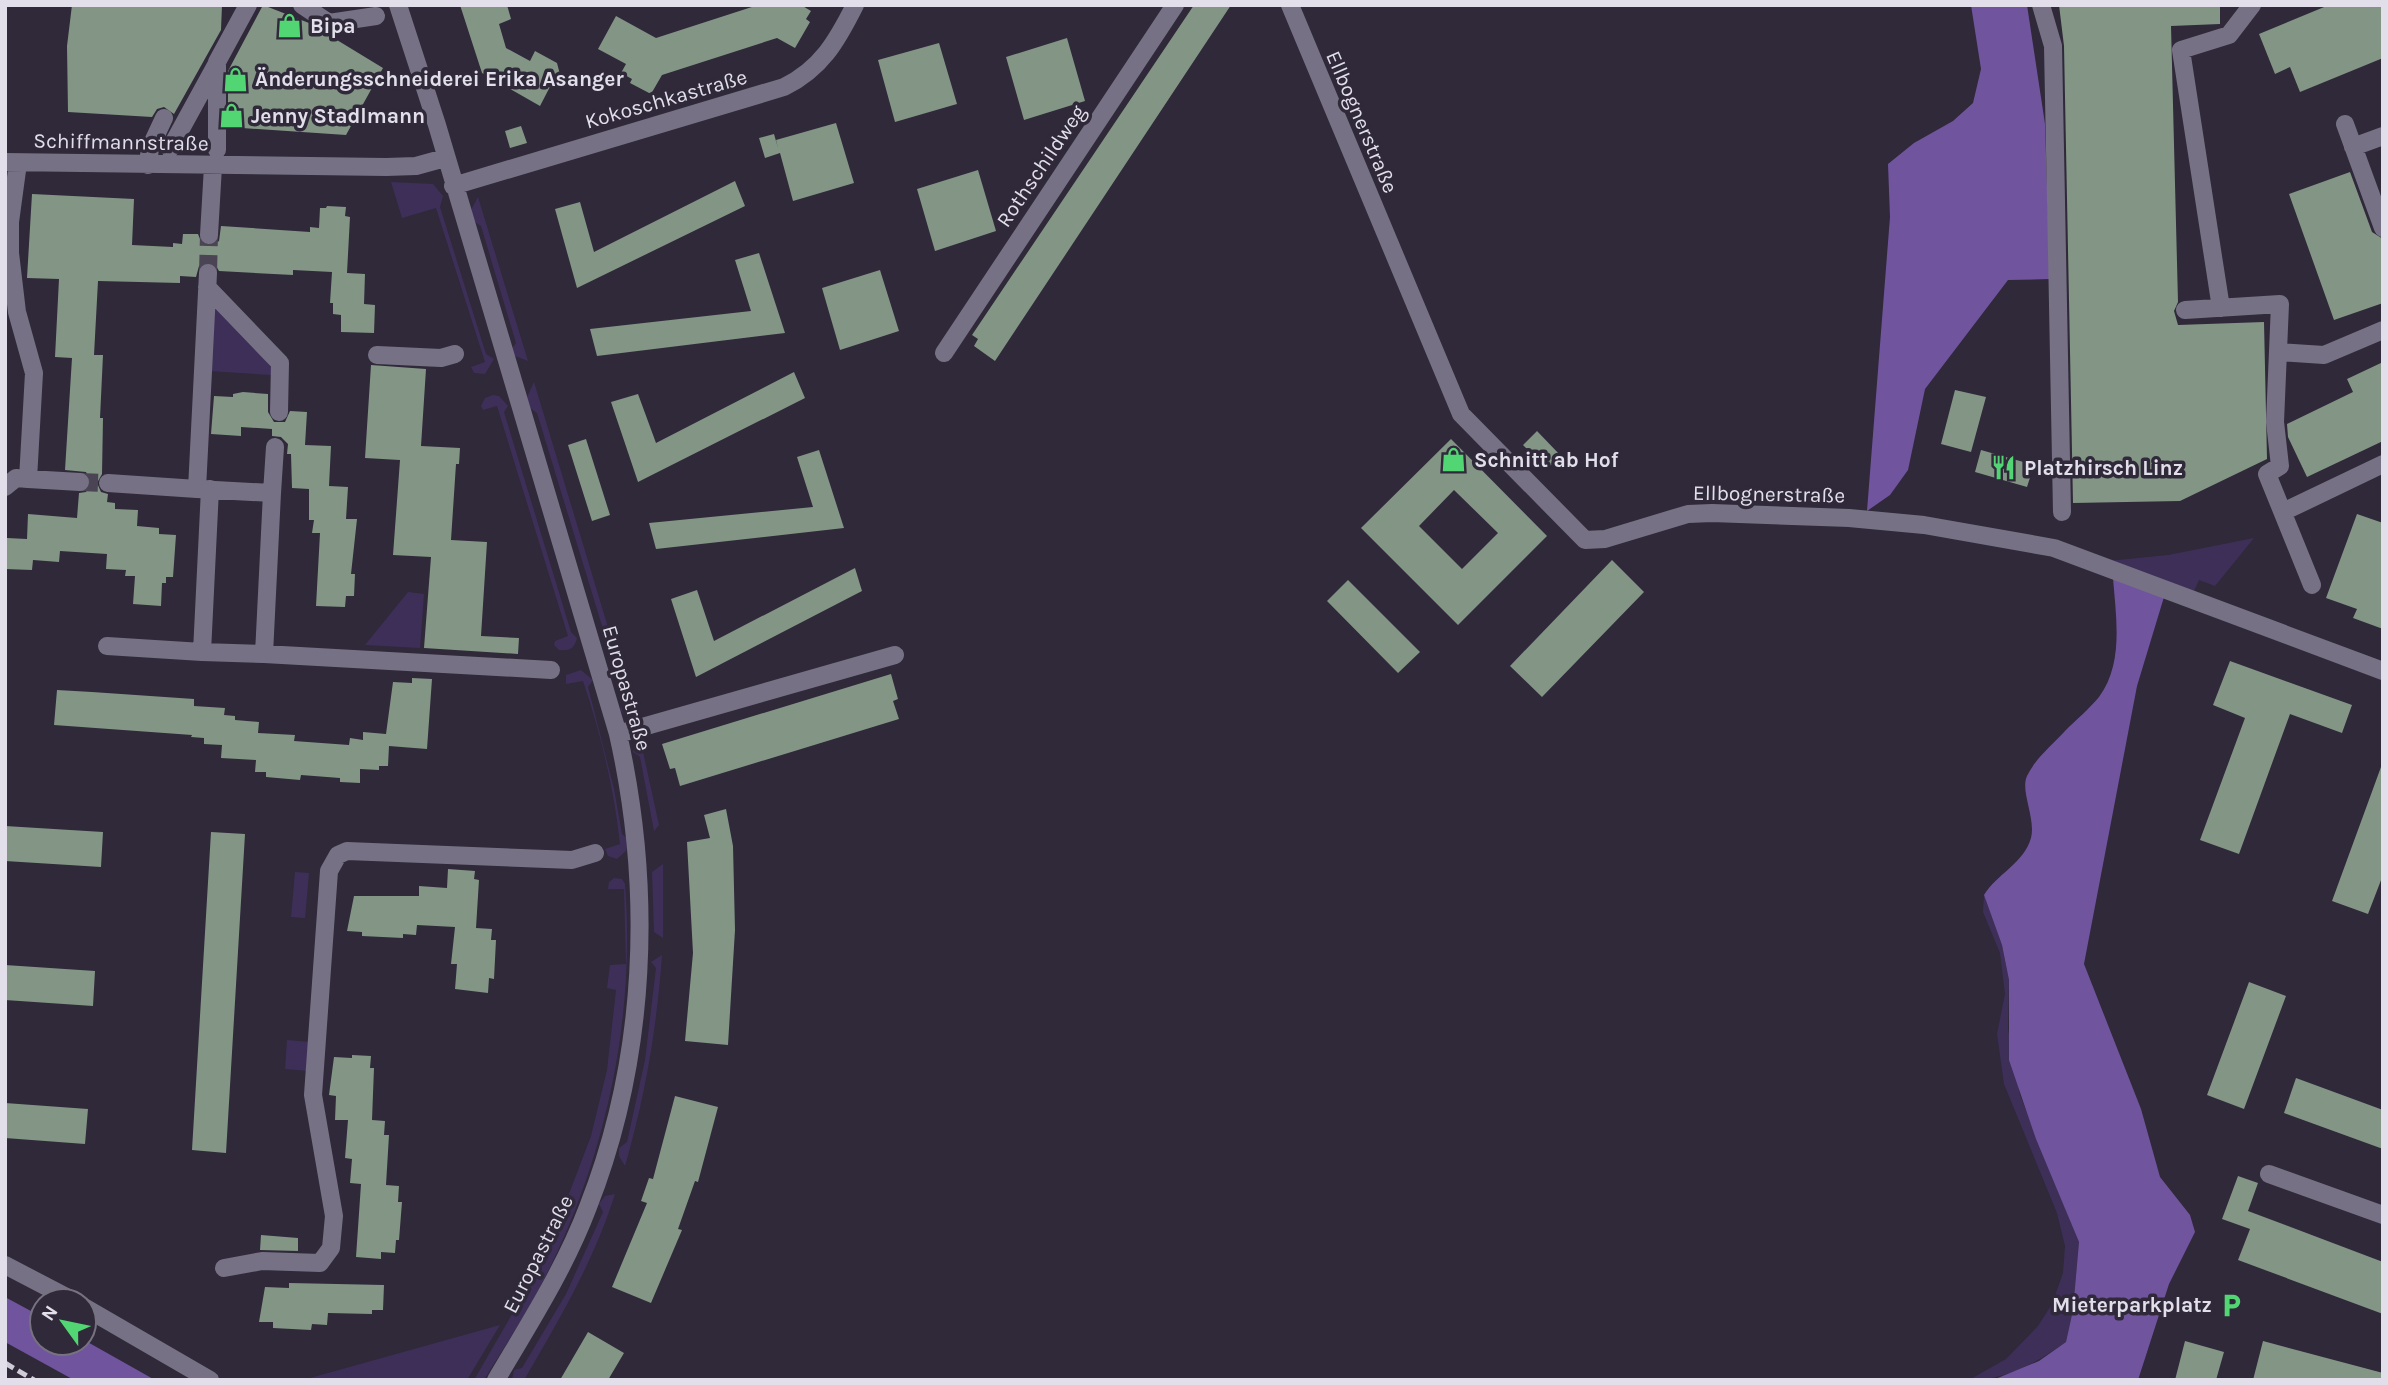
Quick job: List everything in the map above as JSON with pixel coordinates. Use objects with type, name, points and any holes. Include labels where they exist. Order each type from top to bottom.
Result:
[{"type":"street","points":[[170,149],[248,5]]},
{"type":"street","points":[[302,5],[329,23],[376,16]]},
{"type":"street","name":"Europastraße","points":[[398,5],[618,734],[630,789],[640,917],[637,998],[622,1096],[600,1174],[574,1241],[496,1380]]},
{"type":"street","name":"Kokoschkastraße","points":[[453,186],[784,88],[814,69],[829,53],[856,5]]},
{"type":"street","name":"Rothschildweg","points":[[944,353],[1175,5]]},
{"type":"street","name":"Ellbognerstraße","points":[[1290,5],[1461,414],[1585,541],[1605,539],[1688,514],[1861,519],[1924,525],[2054,548],[2383,671]]},
{"type":"street","points":[[2041,5],[2053,46],[2062,512]]},
{"type":"street","points":[[2221,308],[2181,50],[2229,35],[2252,5]]},
{"type":"street","points":[[209,235],[218,62]]},
{"type":"street","points":[[148,165],[150,148],[163,118]]},
{"type":"street","points":[[2345,124],[2383,228]]},
{"type":"street","points":[[2353,147],[2383,136]]},
{"type":"street","name":"Schiffmannstraße","points":[[12,163],[148,165],[215,158],[386,167],[416,166],[445,158]]},
{"type":"street","points":[[12,163],[10,253],[17,312],[34,373],[28,479]]},
{"type":"street","points":[[202,652],[207,280],[280,363],[279,412]]},
{"type":"street","points":[[2186,310],[2280,304],[2275,422],[2280,466],[2267,474],[2312,585]]},
{"type":"street","points":[[2278,352],[2325,355],[2383,330]]},
{"type":"street","points":[[377,355],[441,358],[454,354]]},
{"type":"street","points":[[264,654],[275,447]]},
{"type":"street","points":[[2284,511],[2383,464]]},
{"type":"street","points":[[5,487],[16,478],[80,482]]},
{"type":"street","points":[[108,484],[272,493]]},
{"type":"street","points":[[107,646],[551,670]]},
{"type":"street","points":[[618,734],[895,655]]},
{"type":"street","points":[[224,1268],[262,1261],[320,1263],[331,1248],[334,1216],[313,1095],[329,871],[338,855],[347,851],[572,860],[595,853]]},
{"type":"street","points":[[2269,1174],[2383,1215]]},
{"type":"street","points":[[5,1265],[47,1287]]},
{"type":"street","points":[[98,1315],[210,1380]]},
{"type":"shaded area","points":[[1971,5],[2027,5],[2045,124],[2050,279],[2008,280],[1925,389],[1908,470],[1890,495],[1867,511],[1890,217],[1888,164],[1914,143],[1953,121],[1973,103],[1981,69]]},
{"type":"shaded area","points":[[391,182],[433,184],[443,196],[440,207],[486,354],[494,359],[485,374],[474,373],[471,367],[485,362],[436,208],[402,218]]},
{"type":"shaded area","points":[[478,197],[528,361],[515,356],[511,350],[516,343],[481,226],[472,220],[470,212]]},
{"type":"shaded area","points":[[213,300],[271,367],[271,375],[209,371]]},
{"type":"shaded area","points":[[534,382],[636,720],[624,715],[620,709],[625,701],[537,413],[530,408],[527,397]]},
{"type":"shaded area","points":[[499,396],[508,406],[504,412],[571,632],[577,638],[569,650],[559,650],[554,645],[555,641],[568,636],[497,406],[483,410],[481,406],[485,398]]},
{"type":"shaded area","points":[[2254,538],[2215,586],[2199,580],[2192,596],[2108,561],[2168,555]]},
{"type":"shaded area","points":[[2113,578],[2164,597],[2137,686],[2084,964],[2141,1109],[2160,1177],[2190,1215],[2195,1232],[2169,1284],[2138,1380],[1993,1380],[2039,1361],[2066,1342],[2073,1310],[2079,1242],[2036,1139],[2009,1060],[2009,980],[2002,945],[1984,895],[2028,847],[2032,830],[2025,782],[2030,770],[2044,752],[2099,697],[2107,684],[2115,655],[2116,639]]},
{"type":"shaded area","points":[[408,592],[424,594],[420,648],[365,645]]},
{"type":"shaded area","points":[[581,670],[593,680],[588,687],[614,789],[622,834],[629,840],[626,851],[617,859],[608,856],[605,849],[620,844],[606,761],[596,721],[583,681],[566,684],[566,675]]},
{"type":"shaded area","points":[[640,738],[659,825],[654,831],[640,757],[633,752],[635,742]]},
{"type":"shaded area","points":[[663,864],[663,938],[654,932],[652,872]]},
{"type":"shaded area","points":[[295,872],[309,873],[305,918],[291,917]]},
{"type":"shaded area","points":[[614,878],[622,879],[625,884],[626,963],[624,889],[608,889],[609,882]]},
{"type":"shaded area","points":[[1984,895],[2002,945],[2009,980],[2008,1029],[2020,1095],[2079,1242],[2073,1310],[2066,1342],[2044,1357],[2008,1374],[1969,1380],[2006,1359],[2038,1326],[2052,1304],[2063,1273],[2065,1246],[2057,1213],[2004,1084],[1997,1034],[2005,994],[2000,953],[1983,912]]},
{"type":"shaded area","points":[[662,955],[649,1062],[625,1166],[619,1156],[619,1148],[627,1142],[645,1060],[656,968],[651,962]]},
{"type":"shaded area","points":[[626,964],[620,1040],[610,1092],[598,1143],[581,1193],[562,1242],[519,1324],[484,1380],[474,1380],[545,1257],[591,1136],[607,1070],[616,990],[607,988],[610,965]]},
{"type":"shaded area","points":[[287,1040],[310,1042],[308,1071],[285,1069]]},
{"type":"shaded area","points":[[615,1194],[597,1243],[563,1312],[524,1380],[512,1380],[514,1370],[522,1368],[566,1294],[603,1212],[599,1204],[605,1196]]},
{"type":"shaded area","points":[[5,1297],[28,1309],[28,1355],[5,1342]]},
{"type":"shaded area","points":[[500,1325],[467,1380],[303,1380]]},
{"type":"shaded area","points":[[98,1348],[155,1380],[74,1380],[32,1357],[98,1357]]},
{"type":"building","points":[[72,5],[222,5],[221,30],[174,114],[164,107],[157,109],[152,117],[68,112],[67,46]]},
{"type":"building","points":[[263,5],[309,23],[383,68],[346,135],[228,127],[228,71]]},
{"type":"building","points":[[460,5],[507,5],[511,19],[499,24],[506,48],[530,61],[535,51],[557,63],[563,86],[553,81],[540,106],[482,73]]},
{"type":"building","points":[[758,5],[801,5],[811,11],[806,19],[810,22],[795,48],[777,38],[662,75],[651,94],[630,83],[632,79],[621,73],[626,64],[598,49],[616,16],[656,38]]},
{"type":"building","points":[[1194,5],[1231,5],[995,361],[974,346],[978,339],[972,335]]},
{"type":"building","points":[[2059,5],[2220,5],[2220,24],[2171,26],[2178,302],[2174,311],[2178,325],[2264,322],[2267,459],[2180,501],[2073,503],[2064,46]]},
{"type":"building","points":[[2329,5],[2383,5],[2383,58],[2300,92],[2290,67],[2275,74],[2259,34]]},
{"type":"building","points":[[1067,38],[1085,101],[1024,120],[1006,57]]},
{"type":"building","points":[[939,43],[957,104],[895,122],[878,60]]},
{"type":"building","points":[[836,123],[854,183],[793,201],[780,153],[765,158],[759,138],[774,134],[778,148],[776,140]]},
{"type":"building","points":[[521,126],[527,143],[510,148],[505,131]]},
{"type":"building","points":[[978,170],[996,231],[935,251],[917,189]]},
{"type":"building","points":[[2350,172],[2372,232],[2383,239],[2383,303],[2334,320],[2289,194]]},
{"type":"building","points":[[735,181],[745,206],[577,288],[555,209],[580,202],[594,252]]},
{"type":"building","points":[[32,194],[134,199],[132,245],[173,247],[173,243],[182,244],[183,234],[198,234],[202,244],[213,245],[219,241],[221,226],[310,232],[310,227],[319,228],[320,208],[327,206],[346,207],[345,216],[350,217],[347,273],[365,274],[364,304],[375,305],[374,333],[341,332],[341,315],[333,314],[333,303],[330,303],[332,272],[293,270],[293,275],[219,271],[215,264],[208,262],[199,266],[196,277],[180,276],[180,283],[98,281],[94,355],[103,355],[100,418],[103,418],[102,474],[97,483],[101,492],[108,494],[107,502],[115,503],[115,509],[138,510],[137,526],[159,528],[159,534],[176,535],[173,577],[166,577],[166,583],[162,583],[161,606],[133,604],[135,576],[125,576],[126,570],[106,569],[107,554],[60,551],[59,562],[33,560],[32,570],[5,569],[7,538],[27,539],[28,514],[77,518],[79,493],[86,492],[91,483],[86,472],[65,470],[72,358],[55,357],[59,279],[27,278]]},
{"type":"building","points":[[759,253],[785,333],[597,356],[590,329],[751,311],[735,260]]},
{"type":"building","points":[[880,270],[899,331],[840,350],[822,288]]},
{"type":"building","points":[[2383,362],[2383,441],[2307,477],[2288,437],[2287,424],[2353,392],[2347,379]]},
{"type":"building","points":[[371,365],[426,369],[421,446],[460,448],[459,464],[456,464],[451,540],[487,542],[481,636],[519,638],[518,654],[424,648],[431,557],[393,555],[400,460],[365,458]]},
{"type":"building","points":[[794,372],[805,398],[638,482],[611,402],[638,394],[656,443]]},
{"type":"building","points":[[1955,390],[1986,397],[1971,452],[1941,444]]},
{"type":"building","points":[[233,394],[268,394],[268,412],[274,422],[285,422],[290,411],[307,412],[305,445],[331,446],[329,486],[348,487],[346,519],[357,519],[351,574],[355,574],[354,596],[346,596],[345,607],[316,606],[320,533],[312,533],[314,520],[309,520],[309,489],[292,488],[288,444],[281,437],[272,436],[272,429],[241,427],[241,436],[211,434],[214,396],[233,397]]},
{"type":"building","points":[[1537,431],[1561,456],[1547,469],[1523,445]]},
{"type":"building","points":[[586,439],[610,515],[592,521],[568,445]]},
{"type":"building","points":[[1451,439],[1547,536],[1458,625],[1361,528]],"holes":[[[1454,490],[1498,533],[1462,569],[1419,526]]]},
{"type":"building","points":[[819,450],[844,528],[656,549],[649,523],[813,507],[797,457]]},
{"type":"building","name":"Platzhirsch Linz","points":[[1981,450],[2034,465],[2027,487],[1975,472]]},
{"type":"building","points":[[2357,514],[2383,523],[2383,629],[2353,618],[2357,609],[2326,598]]},
{"type":"building","points":[[1612,560],[1644,592],[1542,697],[1510,666]]},
{"type":"building","points":[[855,568],[862,591],[696,677],[671,599],[697,590],[714,641]]},
{"type":"building","points":[[1348,580],[1420,652],[1398,673],[1327,601]]},
{"type":"building","points":[[2230,661],[2352,705],[2342,733],[2290,714],[2239,854],[2200,840],[2245,718],[2213,705]]},
{"type":"building","points":[[891,674],[898,699],[893,701],[899,719],[680,786],[675,768],[670,769],[662,744]]},
{"type":"building","points":[[412,678],[432,679],[427,749],[389,746],[388,766],[379,766],[379,770],[360,769],[360,783],[340,782],[340,778],[301,775],[300,780],[266,777],[266,772],[255,772],[256,760],[221,758],[222,745],[204,744],[204,738],[191,737],[192,735],[54,725],[57,690],[92,692],[194,699],[194,706],[225,708],[224,715],[235,716],[235,720],[259,722],[258,733],[295,735],[294,741],[349,745],[350,738],[363,740],[363,732],[386,734],[393,682],[412,683]]},
{"type":"building","points":[[2381,767],[2383,875],[2368,914],[2332,901]]},
{"type":"building","points":[[726,809],[733,846],[735,930],[728,1045],[685,1041],[693,953],[687,842],[710,838],[704,815]]},
{"type":"building","points":[[5,826],[103,832],[101,867],[5,861]]},
{"type":"building","points":[[211,832],[245,834],[226,1153],[192,1150]]},
{"type":"building","points":[[448,869],[475,871],[474,879],[479,880],[476,928],[492,929],[491,940],[496,940],[494,979],[489,978],[488,993],[455,989],[457,964],[451,964],[455,927],[417,925],[416,935],[403,934],[403,938],[362,936],[362,932],[347,931],[354,896],[419,896],[419,886],[447,888]]},
{"type":"building","points":[[5,965],[95,971],[93,1006],[5,1000]]},
{"type":"building","points":[[2249,982],[2286,996],[2244,1109],[2207,1095]]},
{"type":"building","points":[[352,1055],[371,1056],[370,1068],[374,1068],[372,1120],[385,1121],[384,1135],[389,1135],[386,1185],[399,1186],[398,1202],[402,1202],[399,1240],[396,1240],[395,1253],[381,1252],[381,1259],[356,1257],[361,1184],[350,1183],[352,1159],[345,1158],[348,1120],[335,1120],[336,1096],[329,1095],[334,1057],[352,1058]]},
{"type":"building","points":[[2296,1078],[2383,1110],[2383,1149],[2284,1113]]},
{"type":"building","points":[[675,1096],[718,1107],[698,1182],[695,1181],[678,1229],[682,1230],[651,1303],[612,1287],[647,1203],[641,1201],[649,1178],[653,1179]]},
{"type":"building","points":[[5,1103],[88,1109],[85,1144],[5,1138]]},
{"type":"building","points":[[2238,1176],[2258,1183],[2248,1211],[2383,1262],[2383,1314],[2238,1260],[2250,1229],[2222,1219]]},
{"type":"building","points":[[261,1235],[298,1238],[298,1251],[260,1250]]},
{"type":"building","points":[[289,1283],[384,1285],[383,1310],[372,1310],[372,1314],[328,1313],[327,1325],[312,1324],[311,1330],[273,1328],[273,1322],[259,1322],[265,1287],[289,1288]]},
{"type":"building","points":[[588,1332],[624,1353],[608,1380],[560,1380]]},
{"type":"building","points":[[2185,1341],[2224,1352],[2216,1380],[2175,1380]]},
{"type":"building","points":[[2263,1341],[2383,1373],[2383,1380],[2253,1380]]},
{"type":"tunnel","points":[[208,273],[209,235]]},
{"type":"tunnel","points":[[80,482],[108,483]]},
{"type":"railway","points":[[5,1363],[34,1380]]},
{"type":"place","name":"Bipa","points":[[290,26]]},
{"type":"place","name":"Änderungsschneiderei Erika Asanger","points":[[235,79]]},
{"type":"place","name":"Jenny Stadlmann","points":[[231,116]]},
{"type":"place","name":"Schnitt ab Hof","points":[[1454,460]]},
{"type":"place","name":"Platzhirsch Linz","points":[[2004,468]]},
{"type":"place","name":"Mieterparkplatz","points":[[2232,1305]]}]
